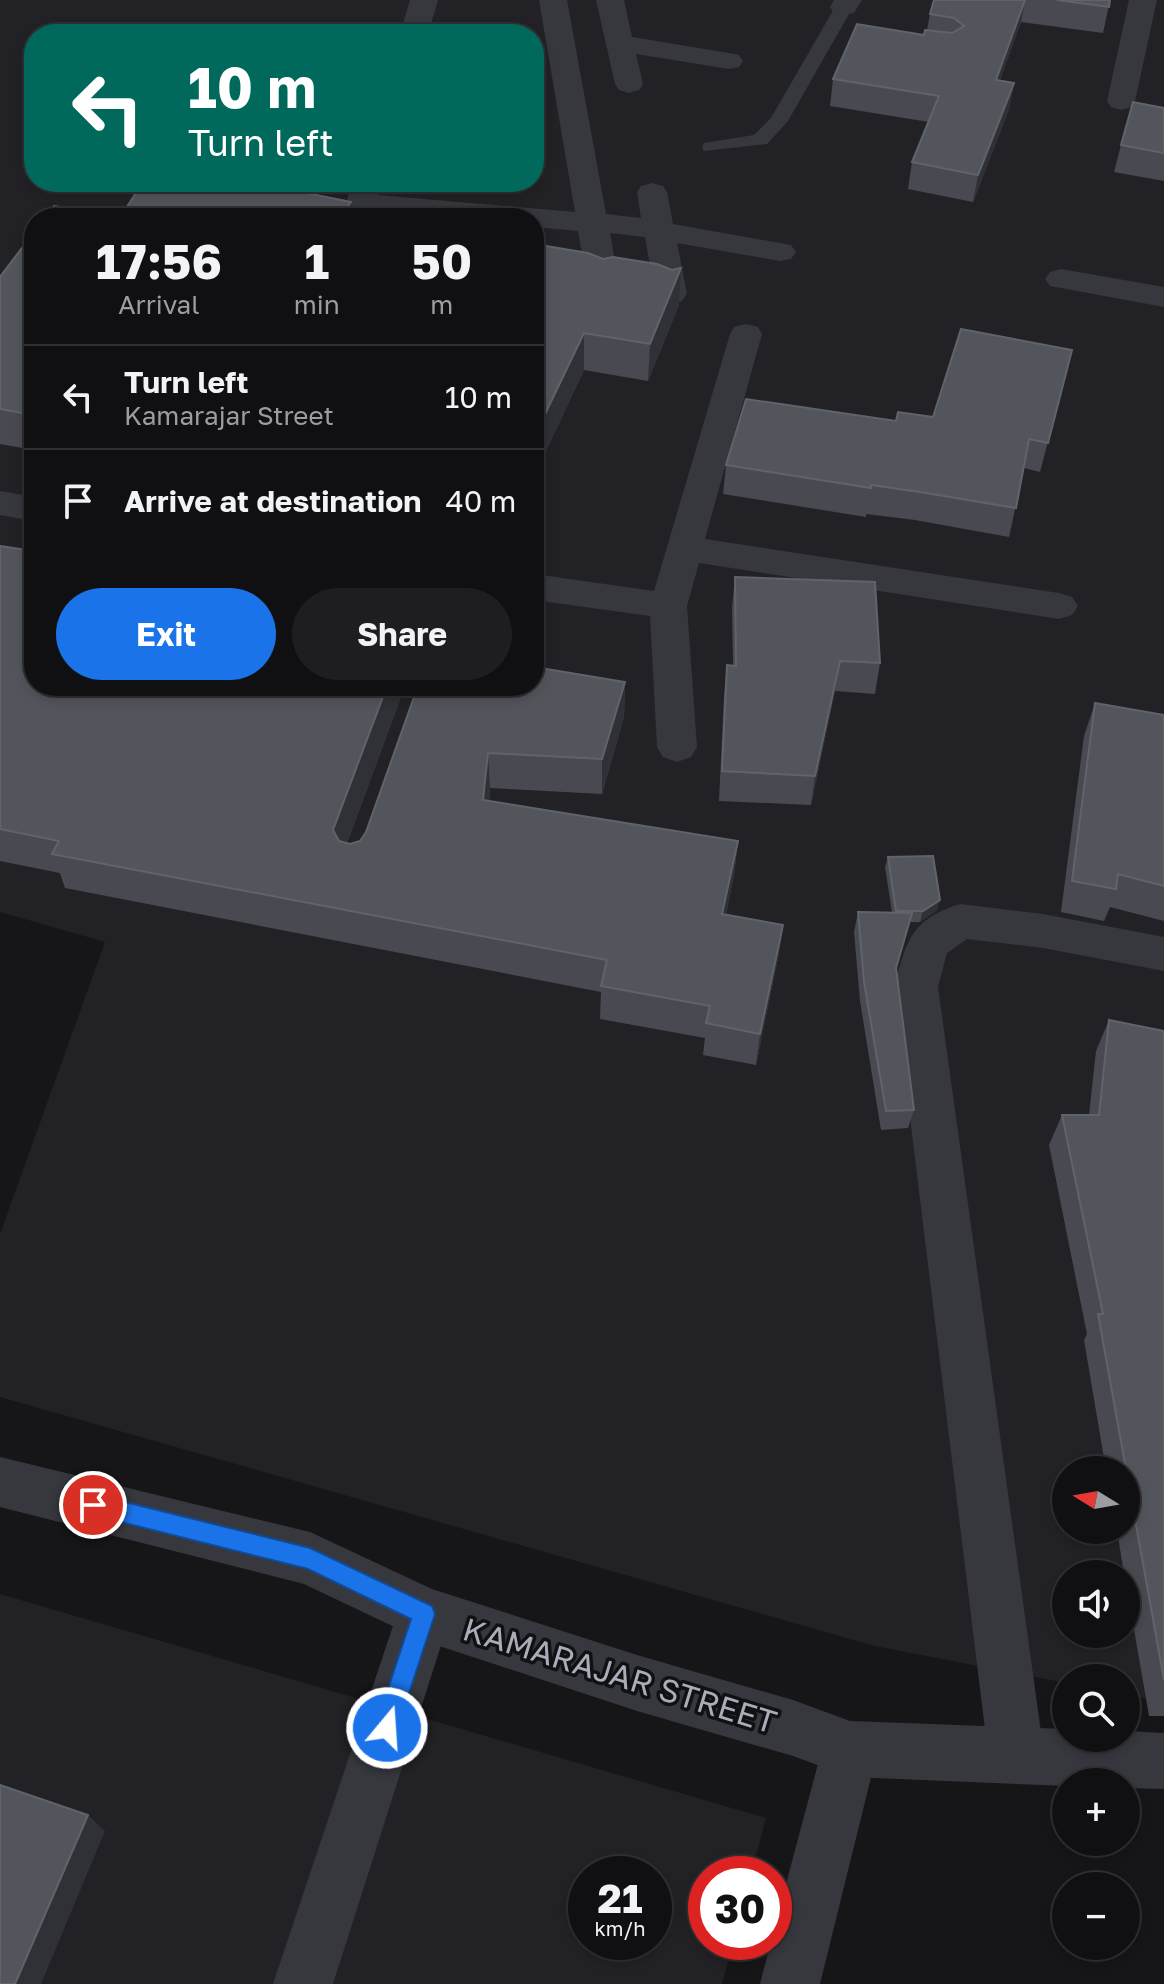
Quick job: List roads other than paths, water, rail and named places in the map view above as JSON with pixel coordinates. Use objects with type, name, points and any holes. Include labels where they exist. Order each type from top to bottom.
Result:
[{"type":"street","points":[[417,24],[424,0]]},
{"type":"street","points":[[553,0],[603,283]]},
{"type":"street","points":[[610,0],[629,84]]},
{"type":"street","points":[[1121,101],[1143,0]]},
{"type":"street","points":[[619,43],[729,61]]},
{"type":"street","points":[[364,192],[361,203],[419,208]]},
{"type":"street","points":[[652,192],[671,294]]},
{"type":"street","points":[[544,219],[660,231],[780,252]]},
{"type":"street","points":[[1061,279],[1164,297]]},
{"type":"street","points":[[677,747],[668,606],[746,334]]},
{"type":"street","points":[[0,503],[24,507]]},
{"type":"street","points":[[685,548],[1059,606]]},
{"type":"street","points":[[544,588],[668,606]]},
{"type":"street","points":[[1016,1754],[916,987],[928,943],[960,921],[1043,931],[1164,954]]},
{"type":"street","name":"KAMARAJAR STREET","points":[[0,1482],[310,1559],[424,1614],[637,1683],[793,1728],[850,1749],[1164,1761]]},
{"type":"street","points":[[303,1984],[424,1614]]},
{"type":"street","points":[[790,1984],[850,1749]]},
{"type":"lane","points":[[711,147],[760,140],[779,121],[846,3]]},
{"type":"lane","points":[[828,35],[849,38]]}]
